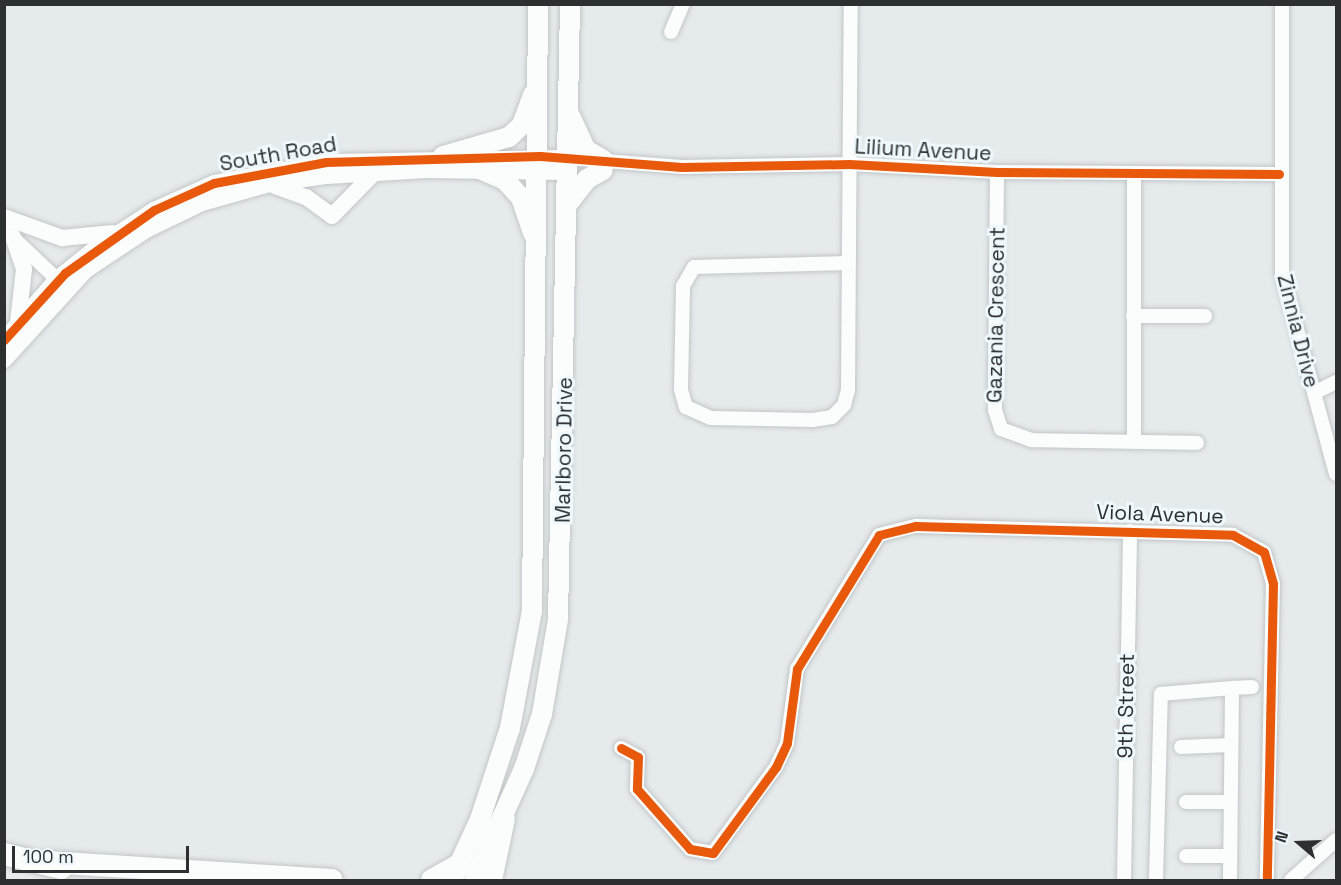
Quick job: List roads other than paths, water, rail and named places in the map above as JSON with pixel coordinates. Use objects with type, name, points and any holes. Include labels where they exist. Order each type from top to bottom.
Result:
[{"type":"main road","name":"Marlboro Drive","points":[[462,875],[510,728],[531,620],[540,163],[538,4]]},
{"type":"main road","name":"Marlboro Drive","points":[[462,875],[504,819],[542,714],[558,620],[570,4]]},
{"type":"main road","points":[[442,156],[516,132],[530,108],[538,62]]},
{"type":"main road","points":[[566,206],[587,179],[603,165],[586,150],[568,110]]},
{"type":"main road","points":[[480,169],[505,180],[521,198],[538,262]]},
{"type":"main road","points":[[492,880],[504,819]]},
{"type":"main road","points":[[4,854],[160,880]]},
{"type":"main road","points":[[47,862],[330,880]]},
{"type":"main road","points":[[432,880],[462,875]]},
{"type":"street","points":[[671,32],[683,4]]},
{"type":"street","points":[[849,263],[705,262],[694,267],[683,286],[681,390],[686,406],[711,418],[823,420],[839,412],[848,390],[849,263],[849,164],[851,4]]},
{"type":"street","name":"Zinnia Drive","points":[[1282,4],[1279,174],[1282,274],[1336,474]]},
{"type":"street","name":"South Road","points":[[4,339],[18,322],[118,232],[174,200],[234,178],[326,162],[442,156],[540,163]]},
{"type":"street","points":[[540,163],[566,165]]},
{"type":"street","name":"South Road","points":[[4,360],[62,284],[164,220],[269,184],[374,173],[480,169],[540,163]]},
{"type":"street","name":"Lilium Avenue","points":[[566,165],[849,164],[997,172],[1279,174]]},
{"type":"street","name":"Gazania Crescent","points":[[997,172],[997,423],[1007,434],[1031,440],[1197,442]]},
{"type":"street","points":[[269,184],[299,193],[332,216],[374,173]]},
{"type":"street","points":[[1134,174],[1134,441]]},
{"type":"street","points":[[4,217],[62,238],[118,232]]},
{"type":"street","points":[[9,233],[62,284]]},
{"type":"street","points":[[9,233],[24,269],[18,322]]},
{"type":"street","points":[[1133,316],[1205,316]]},
{"type":"street","points":[[1314,393],[1336,382]]},
{"type":"street","name":"Viola Avenue","points":[[621,748],[638,757],[637,789],[690,849],[713,853],[783,754],[797,669],[874,540],[886,530],[916,526],[1233,535],[1254,542],[1268,560],[1273,584],[1267,880]]},
{"type":"street","name":"9th Street","points":[[1124,880],[1130,531]]},
{"type":"street","points":[[1156,880],[1161,694],[1252,687]]},
{"type":"street","points":[[1230,880],[1232,688]]},
{"type":"street","points":[[1181,747],[1231,745]]},
{"type":"street","points":[[1186,802],[1230,802]]},
{"type":"street","points":[[1291,880],[1336,840]]},
{"type":"street","points":[[1186,856],[1230,856]]}]
